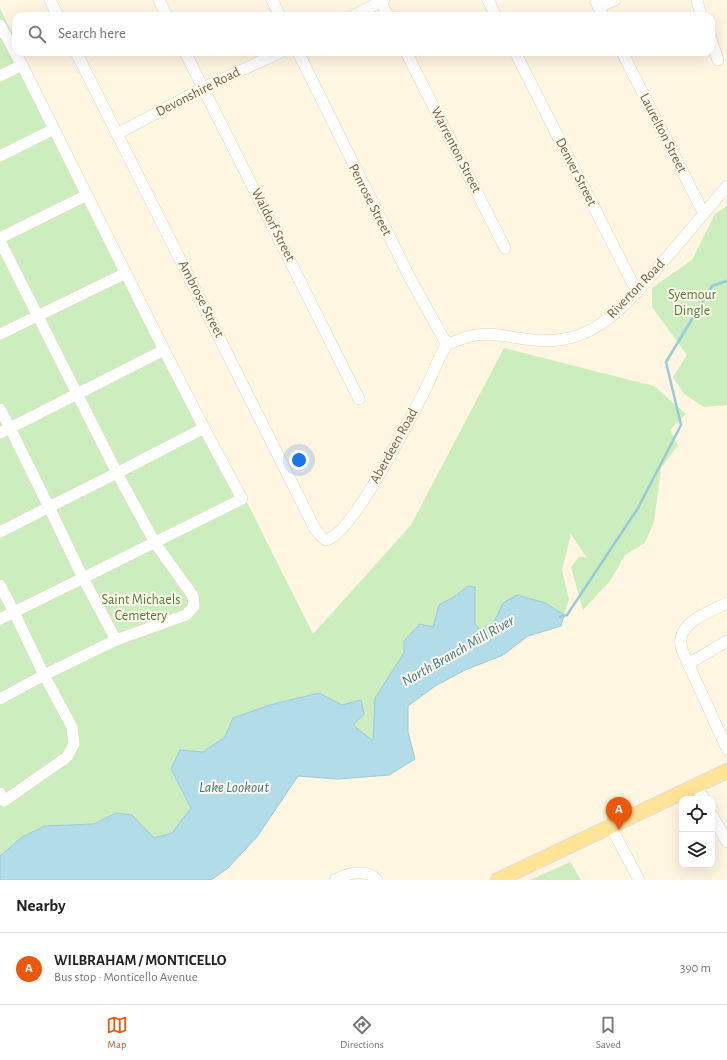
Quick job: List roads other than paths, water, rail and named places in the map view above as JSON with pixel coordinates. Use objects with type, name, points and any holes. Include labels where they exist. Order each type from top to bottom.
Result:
[{"type":"main road","points":[[498,880],[727,771]]},
{"type":"street","points":[[50,0],[56,12]]},
{"type":"street","points":[[159,0],[165,12]]},
{"type":"street","points":[[272,0],[278,12]]},
{"type":"street","points":[[488,0],[494,12]]},
{"type":"street","points":[[599,8],[615,0]]},
{"type":"street","points":[[697,0],[700,12]]},
{"type":"street","points":[[361,12],[382,1],[386,12]]},
{"type":"street","points":[[0,25],[12,47]]},
{"type":"street","points":[[715,51],[718,60]]},
{"type":"street","points":[[0,619],[242,499],[164,350],[17,56]]},
{"type":"street","name":"Ambrose Street","points":[[78,56],[315,529],[324,539],[330,539]]},
{"type":"street","name":"Waldorf Street","points":[[187,56],[359,399]]},
{"type":"street","name":"Devonshire Road","points":[[116,134],[203,88],[272,56]]},
{"type":"street","name":"Penrose Street","points":[[300,56],[410,278],[447,345]]},
{"type":"street","name":"Warrenton Street","points":[[408,56],[505,248]]},
{"type":"street","name":"Denver Street","points":[[517,56],[636,292]]},
{"type":"street","name":"Laurelton Street","points":[[624,56],[704,214]]},
{"type":"street","points":[[0,76],[22,65]]},
{"type":"street","points":[[0,156],[54,129]]},
{"type":"street","name":"Riverton Road","points":[[447,345],[479,334],[493,334],[536,340],[556,340],[586,332],[601,324],[618,311],[636,292],[727,186]]},
{"type":"street","points":[[0,699],[44,675],[116,640],[186,615],[194,606],[193,596],[155,543],[117,473],[37,316],[0,239],[87,195]]},
{"type":"street","points":[[0,334],[126,273]]},
{"type":"street","name":"Aberdeen Road","points":[[330,539],[338,533],[351,518],[390,457],[447,345]]},
{"type":"street","points":[[5,431],[164,350]]},
{"type":"street","points":[[0,409],[5,431],[49,507],[82,578],[116,640]]},
{"type":"street","points":[[0,532],[204,428]]},
{"type":"street","points":[[0,585],[44,675],[72,727],[74,744],[67,757],[1,800]]},
{"type":"street","points":[[727,603],[693,621],[683,631],[680,639],[682,650],[727,749]]},
{"type":"street","points":[[688,664],[727,641]]},
{"type":"street","points":[[696,786],[702,796]]},
{"type":"street","points":[[715,820],[727,842]]},
{"type":"street","points":[[611,827],[639,880]]},
{"type":"street","points":[[335,880],[347,874],[362,873],[371,875],[377,880]]},
{"type":"water","name":"Lake Lookout","points":[[468,586],[475,587],[475,624],[480,629],[493,624],[503,603],[517,595],[546,603],[564,615],[561,626],[528,636],[503,655],[465,670],[435,686],[408,706],[408,732],[415,759],[389,775],[338,779],[298,776],[257,837],[228,868],[211,880],[0,880],[0,856],[22,837],[45,826],[94,824],[116,813],[132,815],[154,838],[172,833],[191,808],[171,769],[180,750],[203,752],[225,737],[233,718],[270,705],[319,693],[342,705],[361,700],[364,714],[353,725],[373,741],[375,698],[404,653],[404,641],[420,624],[433,627],[439,605],[457,595]]},
{"type":"waterway","name":"North Branch Mill River","points":[[560,617],[567,615],[638,508],[681,425],[666,362],[712,286],[727,281]]},
{"type":"place","name":"WILBRAHAM / MONTICELLO","points":[[619,830]]},
{"type":"park label","name":"Syemour Dingle","points":[[692,304]]},
{"type":"park label","name":"Saint Michaels Cemetery","points":[[141,608]]}]
